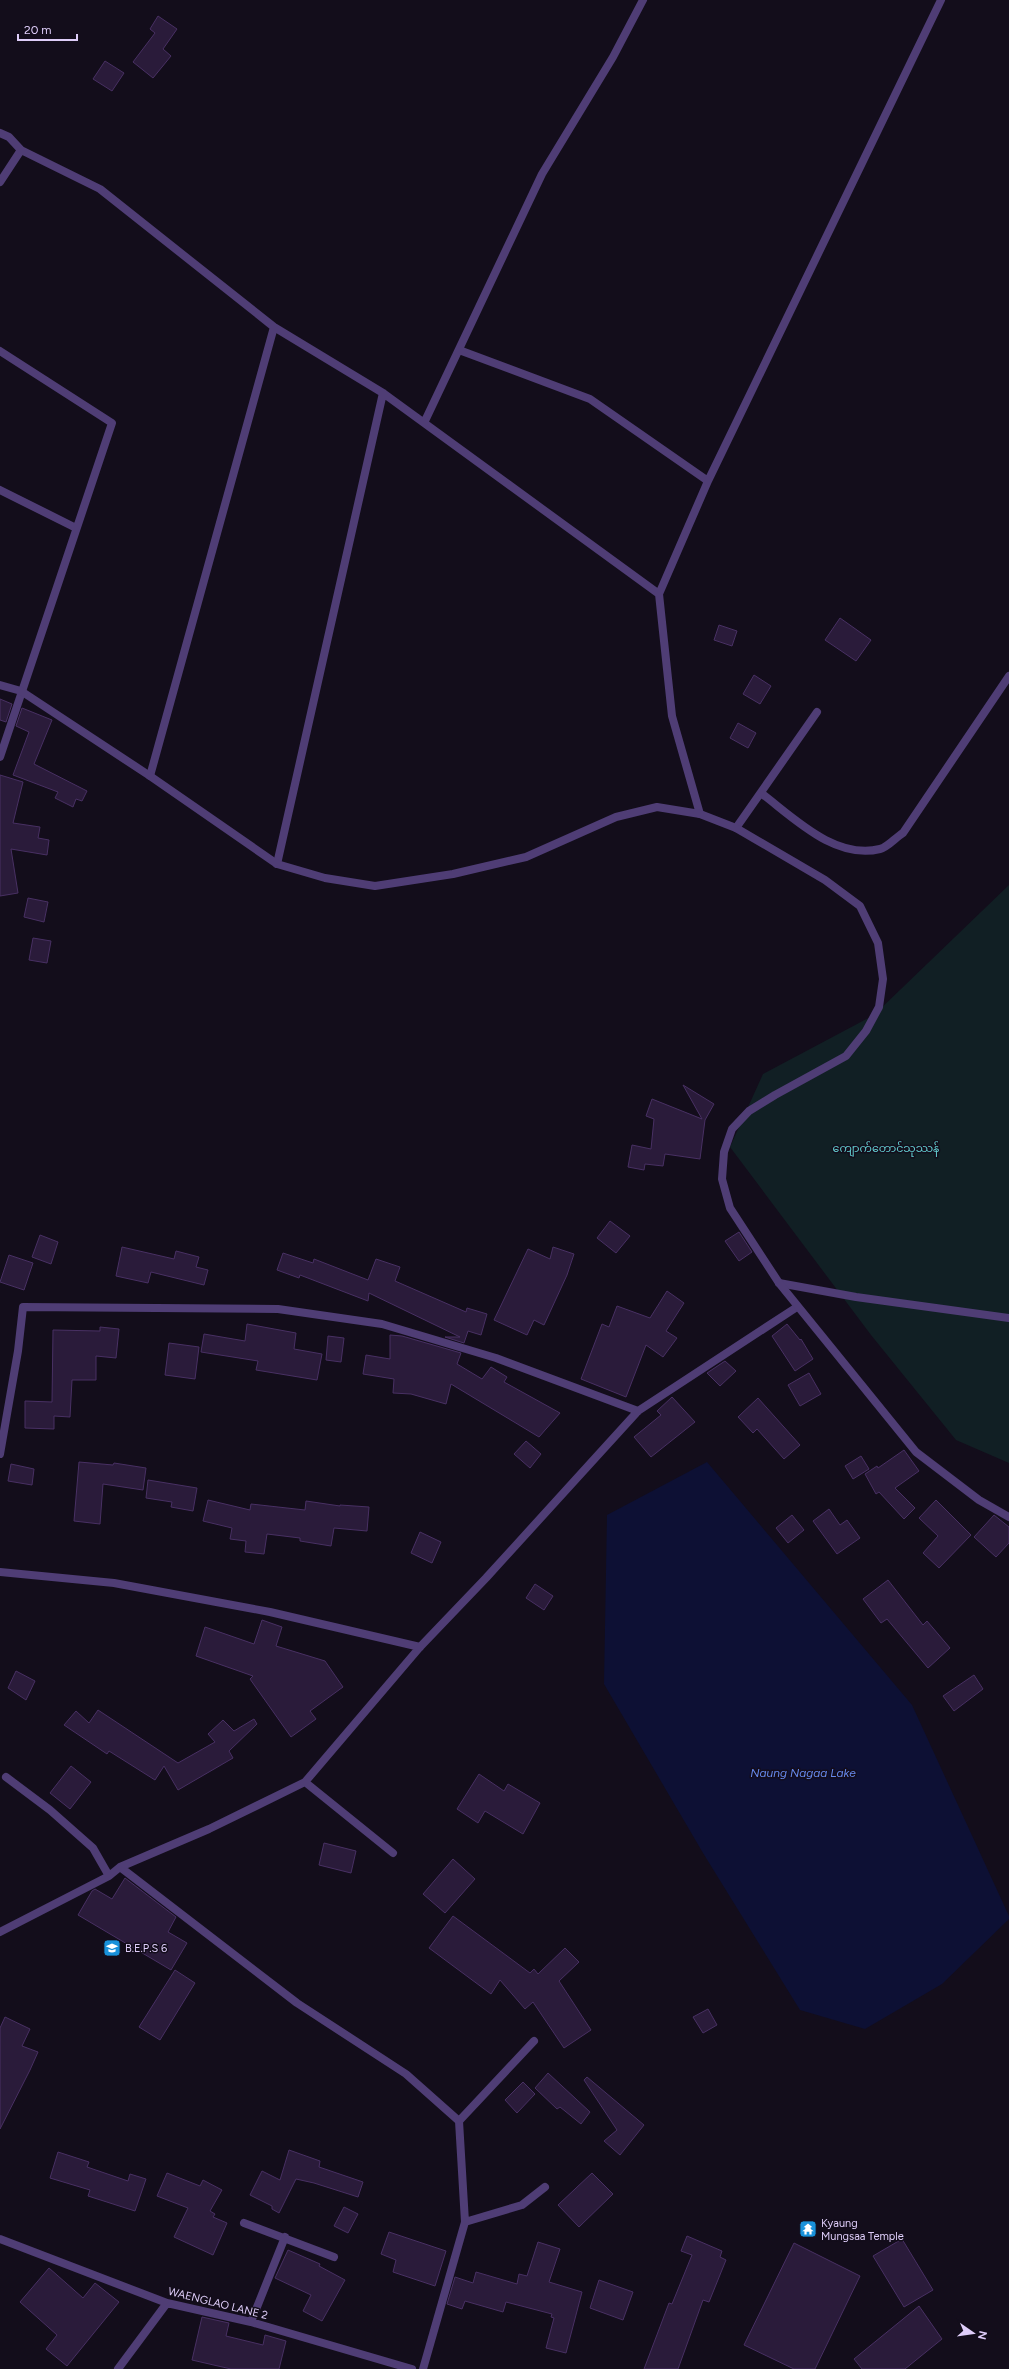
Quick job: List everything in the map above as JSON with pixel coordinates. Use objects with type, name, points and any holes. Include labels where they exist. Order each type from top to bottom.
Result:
[{"type":"street","points":[[424,423],[542,174],[613,57],[643,0]]},
{"type":"street","points":[[700,814],[672,716],[659,594],[708,481],[941,0]]},
{"type":"street","points":[[0,133],[9,137],[21,150],[100,190],[274,327],[383,393],[659,594]]},
{"type":"street","points":[[0,182],[21,150]]},
{"type":"street","points":[[150,776],[274,327]]},
{"type":"street","points":[[458,350],[590,399],[708,481]]},
{"type":"street","points":[[0,351],[112,423],[0,757]]},
{"type":"street","points":[[277,864],[383,393]]},
{"type":"street","points":[[0,490],[76,528]]},
{"type":"street","points":[[761,793],[824,840],[859,851],[882,849],[903,833],[1009,676]]},
{"type":"street","points":[[0,686],[21,691],[150,776],[277,864],[325,878],[376,886],[454,874],[526,857],[616,817],[657,807],[700,814],[736,828],[825,880],[860,906],[878,944],[882,979],[879,1007],[866,1031],[846,1056],[749,1111],[732,1129],[724,1152],[722,1179],[730,1208],[779,1283],[916,1452],[979,1500],[1009,1517]]},
{"type":"street","points":[[736,828],[817,712]]},
{"type":"street","points":[[779,1283],[864,1298],[1009,1318]]},
{"type":"street","points":[[0,1454],[18,1351],[23,1307],[278,1309],[382,1324],[496,1358],[638,1410]]},
{"type":"street","points":[[0,1932],[109,1876],[120,1867],[209,1829],[305,1782],[420,1647],[486,1578],[638,1410],[797,1307]]},
{"type":"street","points":[[0,1572],[114,1582],[270,1612],[420,1647]]},
{"type":"street","points":[[6,1777],[50,1810],[93,1848],[109,1876]]},
{"type":"street","points":[[305,1782],[393,1853]]},
{"type":"street","points":[[120,1867],[297,2003],[406,2074],[459,2121],[465,2222],[423,2369]]},
{"type":"street","points":[[459,2121],[534,2041]]},
{"type":"street","points":[[465,2222],[522,2205],[545,2187]]},
{"type":"street","points":[[244,2223],[285,2237],[334,2257]]},
{"type":"street","points":[[251,2322],[285,2237]]},
{"type":"street","name":"WAENGLAO LANE 2","points":[[0,2239],[167,2303],[251,2322],[412,2369]]},
{"type":"street","points":[[118,2369],[167,2303]]},
{"type":"green space","name":"ကျောက်တောင်သုဿန်","points":[[1009,885],[1009,1463],[956,1440],[871,1335],[730,1147],[763,1074],[874,1015]]},
{"type":"water","name":"Naung Nagaa Lake","points":[[707,1462],[912,1705],[1009,1916],[1009,1919],[942,1984],[865,2029],[800,2010],[703,1853],[604,1684],[607,1515]]},
{"type":"building","points":[[158,16],[177,29],[163,49],[171,56],[153,78],[133,62],[155,33],[150,29]]},
{"type":"building","points":[[105,61],[124,73],[112,91],[93,79]]},
{"type":"building","points":[[840,618],[871,640],[856,661],[825,640]]},
{"type":"building","points":[[719,625],[737,631],[732,646],[714,640]]},
{"type":"building","points":[[754,675],[771,686],[760,704],[743,694]]},
{"type":"building","points":[[0,699],[12,704],[6,722],[0,720]]},
{"type":"building","points":[[22,708],[52,720],[34,764],[87,791],[82,801],[76,799],[73,807],[55,798],[58,792],[13,775],[29,732],[16,726]]},
{"type":"building","points":[[738,723],[756,733],[748,748],[730,738]]},
{"type":"building","points":[[0,775],[23,782],[13,823],[40,827],[38,838],[49,840],[47,855],[11,849],[18,893],[0,896]]},
{"type":"building","points":[[28,898],[48,902],[44,922],[24,917]]},
{"type":"building","points":[[33,938],[51,941],[47,963],[29,960]]},
{"type":"building","points":[[683,1085],[714,1104],[705,1120],[700,1159],[665,1154],[663,1166],[645,1164],[644,1170],[628,1167],[632,1145],[651,1149],[654,1119],[646,1116],[652,1099],[702,1119]]},
{"type":"building","points":[[610,1221],[630,1236],[616,1253],[597,1238]]},
{"type":"building","points":[[739,1232],[752,1252],[739,1261],[725,1241]]},
{"type":"building","points":[[40,1235],[58,1242],[51,1264],[32,1257]]},
{"type":"building","points":[[122,1247],[174,1259],[176,1251],[199,1257],[196,1267],[208,1270],[204,1285],[151,1272],[148,1283],[116,1276]]},
{"type":"building","points":[[553,1247],[574,1254],[567,1275],[544,1325],[534,1320],[527,1335],[494,1320],[528,1249],[550,1259]]},
{"type":"building","points":[[283,1253],[313,1263],[314,1259],[368,1280],[376,1259],[400,1267],[395,1281],[466,1312],[467,1308],[487,1314],[481,1335],[468,1331],[464,1343],[445,1337],[460,1337],[369,1293],[368,1301],[300,1275],[299,1278],[277,1270]]},
{"type":"building","points":[[9,1255],[33,1263],[24,1290],[0,1282]]},
{"type":"building","points":[[667,1291],[684,1303],[666,1331],[677,1338],[663,1357],[646,1345],[626,1397],[581,1379],[602,1324],[609,1327],[617,1306],[650,1318]]},
{"type":"building","points":[[247,1324],[296,1333],[294,1349],[322,1354],[317,1380],[256,1370],[258,1361],[201,1352],[204,1334],[245,1341]]},
{"type":"building","points":[[787,1324],[800,1340],[801,1339],[813,1359],[795,1371],[772,1336]]},
{"type":"building","points":[[100,1327],[119,1329],[116,1358],[96,1356],[96,1380],[72,1380],[70,1417],[54,1416],[54,1429],[25,1428],[25,1401],[52,1402],[53,1330],[100,1331]]},
{"type":"building","points":[[390,1335],[402,1336],[461,1353],[457,1364],[482,1379],[491,1367],[507,1377],[504,1382],[560,1413],[539,1437],[451,1384],[446,1404],[411,1394],[393,1393],[394,1379],[363,1374],[366,1355],[390,1359]]},
{"type":"building","points":[[328,1336],[344,1338],[341,1362],[326,1360]]},
{"type":"building","points":[[169,1343],[199,1347],[195,1379],[165,1375]]},
{"type":"building","points":[[725,1361],[736,1371],[720,1386],[707,1373]]},
{"type":"building","points":[[809,1373],[821,1394],[800,1406],[788,1385]]},
{"type":"building","points":[[672,1397],[695,1422],[651,1457],[634,1437],[661,1415],[657,1411]]},
{"type":"building","points":[[758,1398],[800,1445],[784,1459],[757,1429],[753,1433],[738,1417]]},
{"type":"building","points":[[526,1441],[541,1454],[530,1468],[514,1454]]},
{"type":"building","points":[[904,1450],[919,1471],[895,1488],[915,1508],[904,1519],[879,1492],[876,1494],[865,1474],[877,1466],[878,1468]]},
{"type":"building","points":[[861,1456],[869,1469],[853,1479],[845,1466]]},
{"type":"building","points":[[79,1462],[113,1465],[114,1463],[146,1468],[143,1490],[103,1484],[100,1524],[74,1521]]},
{"type":"building","points":[[11,1464],[34,1469],[32,1485],[8,1481]]},
{"type":"building","points":[[148,1480],[197,1488],[193,1511],[171,1507],[172,1502],[146,1498]]},
{"type":"building","points":[[208,1500],[250,1510],[251,1504],[305,1510],[306,1501],[340,1506],[369,1507],[367,1531],[334,1528],[331,1546],[300,1541],[300,1538],[267,1534],[264,1554],[245,1552],[246,1541],[230,1539],[232,1528],[203,1521]]},
{"type":"building","points":[[936,1500],[971,1535],[939,1568],[923,1553],[938,1536],[919,1518]]},
{"type":"building","points":[[829,1509],[840,1525],[847,1520],[860,1538],[837,1554],[813,1521]]},
{"type":"building","points":[[792,1515],[804,1530],[788,1543],[776,1528]]},
{"type":"building","points":[[994,1515],[1009,1527],[1009,1543],[996,1557],[974,1537]]},
{"type":"building","points":[[420,1532],[441,1542],[432,1563],[411,1553]]},
{"type":"building","points":[[888,1580],[923,1625],[927,1621],[950,1648],[928,1668],[887,1619],[881,1623],[863,1599]]},
{"type":"building","points":[[535,1584],[553,1596],[544,1610],[526,1598]]},
{"type":"building","points":[[262,1620],[282,1627],[276,1646],[325,1661],[343,1687],[310,1711],[316,1719],[291,1737],[250,1679],[253,1676],[196,1656],[205,1627],[254,1644]]},
{"type":"building","points":[[16,1671],[35,1681],[26,1700],[8,1688]]},
{"type":"building","points":[[974,1675],[983,1689],[954,1711],[943,1696]]},
{"type":"building","points":[[98,1710],[178,1763],[215,1742],[208,1734],[223,1720],[234,1731],[254,1719],[257,1724],[229,1751],[233,1758],[178,1790],[164,1766],[155,1780],[109,1751],[107,1754],[64,1725],[76,1711],[89,1723]]},
{"type":"building","points":[[71,1766],[91,1782],[70,1809],[50,1793]]},
{"type":"building","points":[[479,1774],[504,1791],[508,1784],[540,1803],[523,1834],[485,1811],[478,1823],[457,1809]]},
{"type":"building","points":[[324,1843],[356,1851],[351,1873],[319,1865]]},
{"type":"building","points":[[453,1859],[475,1879],[445,1913],[423,1894]]},
{"type":"building","points":[[125,1878],[176,1917],[168,1932],[187,1943],[171,1970],[78,1915],[92,1891],[95,1889],[112,1899]]},
{"type":"building","points":[[453,1916],[530,1973],[534,1969],[538,1974],[565,1948],[579,1962],[559,1981],[591,2030],[564,2048],[533,2002],[525,2009],[500,1980],[491,1994],[429,1948]]},
{"type":"building","points":[[175,1970],[195,1983],[160,2040],[139,2027]]},
{"type":"building","points":[[708,2009],[717,2025],[703,2033],[693,2017]]},
{"type":"building","points":[[5,2017],[30,2029],[22,2046],[38,2052],[0,2129],[0,2028]]},
{"type":"building","points":[[548,2073],[590,2112],[581,2124],[560,2107],[557,2109],[535,2088]]},
{"type":"building","points":[[587,2077],[644,2125],[620,2155],[604,2141],[617,2130],[584,2080]]},
{"type":"building","points":[[523,2082],[535,2094],[517,2113],[505,2100]]},
{"type":"building","points":[[289,2150],[320,2161],[319,2167],[363,2182],[358,2197],[296,2179],[279,2213],[272,2209],[272,2206],[250,2195],[262,2171],[280,2180]]},
{"type":"building","points":[[58,2152],[89,2162],[87,2167],[128,2181],[130,2174],[146,2179],[135,2211],[88,2196],[90,2190],[50,2178]]},
{"type":"building","points":[[167,2173],[200,2186],[203,2180],[222,2190],[210,2211],[215,2214],[213,2217],[227,2223],[213,2255],[174,2237],[188,2208],[157,2196]]},
{"type":"building","points":[[592,2173],[613,2194],[579,2227],[558,2205]]},
{"type":"building","points":[[344,2207],[358,2214],[348,2233],[334,2226]]},
{"type":"building","points":[[389,2232],[446,2251],[435,2286],[393,2272],[396,2260],[381,2254]]},
{"type":"building","points":[[687,2236],[722,2251],[720,2257],[726,2260],[709,2302],[703,2300],[678,2369],[644,2369],[669,2303],[672,2304],[692,2255],[681,2251]]},
{"type":"building","points":[[902,2239],[933,2290],[904,2307],[873,2256]]},
{"type":"building","points":[[538,2242],[560,2249],[549,2282],[582,2292],[566,2353],[546,2348],[554,2318],[551,2317],[552,2314],[506,2302],[503,2312],[465,2301],[462,2309],[447,2304],[455,2277],[473,2283],[476,2272],[517,2284],[519,2274],[527,2276]]},
{"type":"building","points":[[794,2243],[860,2276],[815,2369],[794,2369],[744,2345]]},
{"type":"building","points":[[288,2250],[320,2264],[319,2266],[345,2280],[322,2321],[303,2311],[311,2295],[275,2278]]},
{"type":"building","points":[[49,2268],[83,2298],[95,2283],[119,2302],[67,2366],[46,2349],[57,2335],[20,2302]]},
{"type":"building","points":[[599,2280],[633,2292],[623,2320],[590,2308]]},
{"type":"building","points":[[919,2306],[942,2339],[905,2369],[862,2369],[854,2359]]},
{"type":"building","points":[[202,2317],[229,2323],[226,2336],[263,2345],[265,2335],[286,2341],[279,2369],[231,2369],[192,2360]]},
{"type":"place","name":"B.E.P.S 6","points":[[112,1948]]},
{"type":"place","name":"Kyaung Mungsaa Temple","points":[[808,2229]]}]
